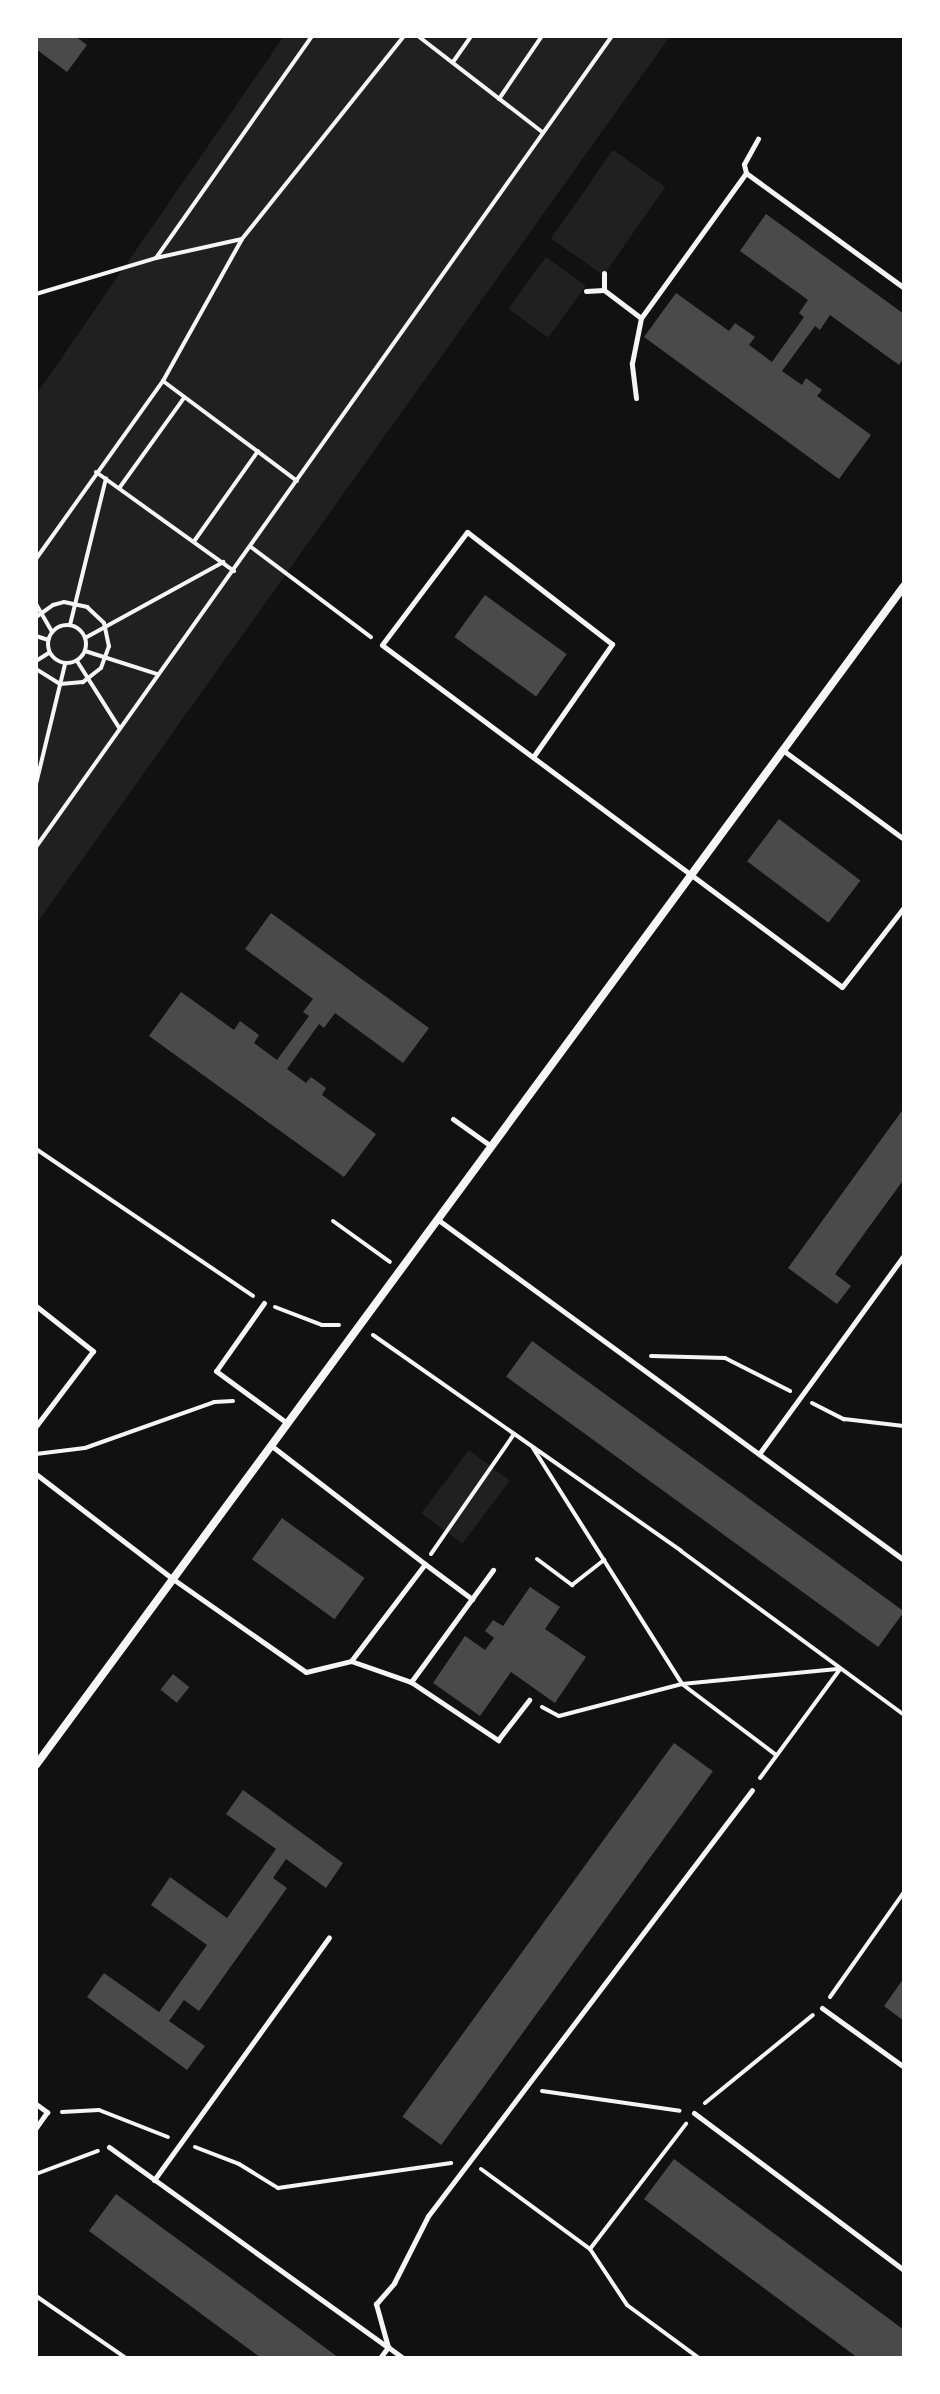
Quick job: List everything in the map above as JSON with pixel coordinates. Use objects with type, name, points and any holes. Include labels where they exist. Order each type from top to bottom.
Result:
[{"type":"street","points":[[36,1765],[904,586]]},
{"type":"lane","points":[[758,139],[744,164],[746,173],[904,288]]},
{"type":"lane","points":[[636,398],[632,363],[641,318],[746,173]]},
{"type":"lane","points":[[604,273],[604,290]]},
{"type":"lane","points":[[586,291],[604,290],[641,318]]},
{"type":"lane","points":[[533,757],[612,644],[467,532],[382,645],[842,987],[904,907]]},
{"type":"lane","points":[[783,750],[904,839]]},
{"type":"lane","points":[[453,1119],[491,1146]]},
{"type":"lane","points":[[437,1219],[904,1560]]},
{"type":"lane","points":[[759,1454],[904,1255]]},
{"type":"lane","points":[[264,1303],[216,1371],[287,1423]]},
{"type":"lane","points":[[36,1306],[93,1351],[36,1426]]},
{"type":"lane","points":[[271,1445],[472,1599]]},
{"type":"lane","points":[[36,1474],[173,1579],[306,1672],[351,1661],[411,1682],[498,1740],[529,1700]]},
{"type":"lane","points":[[351,1661],[425,1564]]},
{"type":"lane","points":[[411,1682],[493,1570]]},
{"type":"lane","points":[[388,2347],[376,2304],[394,2283],[428,2216],[752,1790]]},
{"type":"lane","points":[[154,2180],[329,1937]]},
{"type":"lane","points":[[822,2008],[904,2067]]},
{"type":"lane","points":[[36,2104],[47,2112],[36,2128]]},
{"type":"lane","points":[[694,2113],[904,2270]]},
{"type":"lane","points":[[109,2147],[403,2358]]},
{"type":"lane","points":[[380,2358],[388,2347]]},
{"type":"path","points":[[156,258],[312,36]]},
{"type":"path","points":[[36,559],[163,381],[242,239],[404,36]]},
{"type":"path","points":[[418,36],[542,132]]},
{"type":"path","points":[[453,62],[471,36]]},
{"type":"path","points":[[499,99],[542,36]]},
{"type":"path","points":[[36,847],[612,36]]},
{"type":"path","points":[[36,294],[156,258],[242,239]]},
{"type":"path","points":[[163,381],[297,481]]},
{"type":"path","points":[[120,487],[184,398]]},
{"type":"path","points":[[195,540],[258,451]]},
{"type":"path","points":[[96,472],[195,540],[234,571]]},
{"type":"path","points":[[70,625],[106,478]]},
{"type":"path","points":[[251,547],[382,645]]},
{"type":"path","points":[[85,638],[223,562]]},
{"type":"path","points":[[36,617],[53,605],[76,603],[96,614],[105,627],[109,646],[106,658],[88,679],[60,684],[36,669]]},
{"type":"path","points":[[36,604],[52,632]]},
{"type":"path","points":[[49,653],[48,640],[52,632],[70,625]]},
{"type":"path","points":[[49,653],[65,664],[77,661],[85,651],[85,638],[70,625]]},
{"type":"path","points":[[36,636],[48,640]]},
{"type":"path","points":[[85,651],[157,674]]},
{"type":"path","points":[[36,661],[49,653]]},
{"type":"path","points":[[77,661],[120,729]]},
{"type":"path","points":[[36,784],[65,664]]},
{"type":"path","points":[[36,1149],[264,1303],[322,1325],[359,1326],[531,1445],[904,1715]]},
{"type":"path","points":[[333,1221],[390,1262]]},
{"type":"path","points":[[624,1355],[725,1358],[791,1392]]},
{"type":"path","points":[[804,1399],[844,1419],[904,1426]]},
{"type":"path","points":[[36,1454],[85,1448],[214,1402],[256,1400]]},
{"type":"path","points":[[425,1564],[514,1434]]},
{"type":"path","points":[[531,1445],[682,1684],[775,1754]]},
{"type":"path","points":[[537,1559],[572,1585],[604,1560]]},
{"type":"path","points":[[529,1700],[559,1716],[682,1684],[840,1668]]},
{"type":"path","points":[[752,1790],[775,1754],[840,1668]]},
{"type":"path","points":[[525,2089],[694,2113],[590,2249]]},
{"type":"path","points":[[47,2112],[99,2110],[239,2164],[278,2188],[470,2161],[590,2249],[627,2305],[699,2358]]},
{"type":"path","points":[[36,2174],[109,2147]]},
{"type":"path","points":[[36,2296],[126,2358]]},
{"type":"shaded area","points":[[284,36],[670,36],[36,924],[36,395]]},
{"type":"shaded area","points":[[613,150],[665,187],[603,275],[551,238]]},
{"type":"shaded area","points":[[546,257],[586,286],[548,338],[508,309]]},
{"type":"shaded area","points":[[469,1450],[510,1481],[462,1544],[421,1513]]},
{"type":"building","points":[[36,36],[75,36],[87,45],[67,72],[36,49]]},
{"type":"building","points":[[766,214],[904,314],[904,357],[899,365],[830,315],[820,330],[815,326],[782,371],[802,385],[806,378],[822,390],[817,396],[871,435],[839,479],[644,337],[676,293],[729,331],[735,323],[755,337],[749,345],[772,362],[804,317],[799,313],[808,300],[740,251]]},
{"type":"building","points":[[485,595],[567,654],[536,696],[454,637]]},
{"type":"building","points":[[779,819],[860,880],[829,923],[747,861]]},
{"type":"building","points":[[271,913],[429,1028],[403,1063],[335,1013],[324,1028],[319,1024],[287,1069],[306,1083],[311,1077],[326,1088],[322,1095],[376,1134],[344,1177],[149,1036],[181,992],[234,1030],[240,1021],[259,1035],[254,1043],[277,1060],[309,1016],[303,1012],[313,999],[245,949]]},
{"type":"building","points":[[904,1108],[904,1179],[835,1274],[851,1286],[837,1304],[788,1268]]},
{"type":"building","points":[[532,1341],[904,1611],[878,1647],[506,1377]]},
{"type":"building","points":[[282,1518],[365,1578],[335,1619],[252,1559]]},
{"type":"building","points":[[530,1587],[560,1607],[545,1629],[586,1657],[555,1703],[511,1672],[480,1716],[433,1683],[465,1636],[485,1650],[494,1638],[485,1631],[493,1620],[503,1626]]},
{"type":"building","points":[[173,1674],[189,1687],[177,1703],[160,1690]]},
{"type":"building","points":[[674,1743],[713,1771],[441,2145],[402,2117]]},
{"type":"building","points":[[243,1790],[343,1863],[326,1888],[286,1859],[273,1878],[287,1888],[199,2011],[184,2000],[169,2021],[205,2046],[187,2070],[87,1997],[104,1973],[159,2012],[207,1945],[151,1905],[170,1877],[227,1918],[276,1849],[226,1814]]},
{"type":"building","points":[[904,1978],[904,2021],[884,2006]]},
{"type":"building","points":[[674,2159],[904,2330],[904,2358],[858,2358],[644,2199]]},
{"type":"building","points":[[116,2194],[339,2358],[261,2358],[89,2231]]}]
